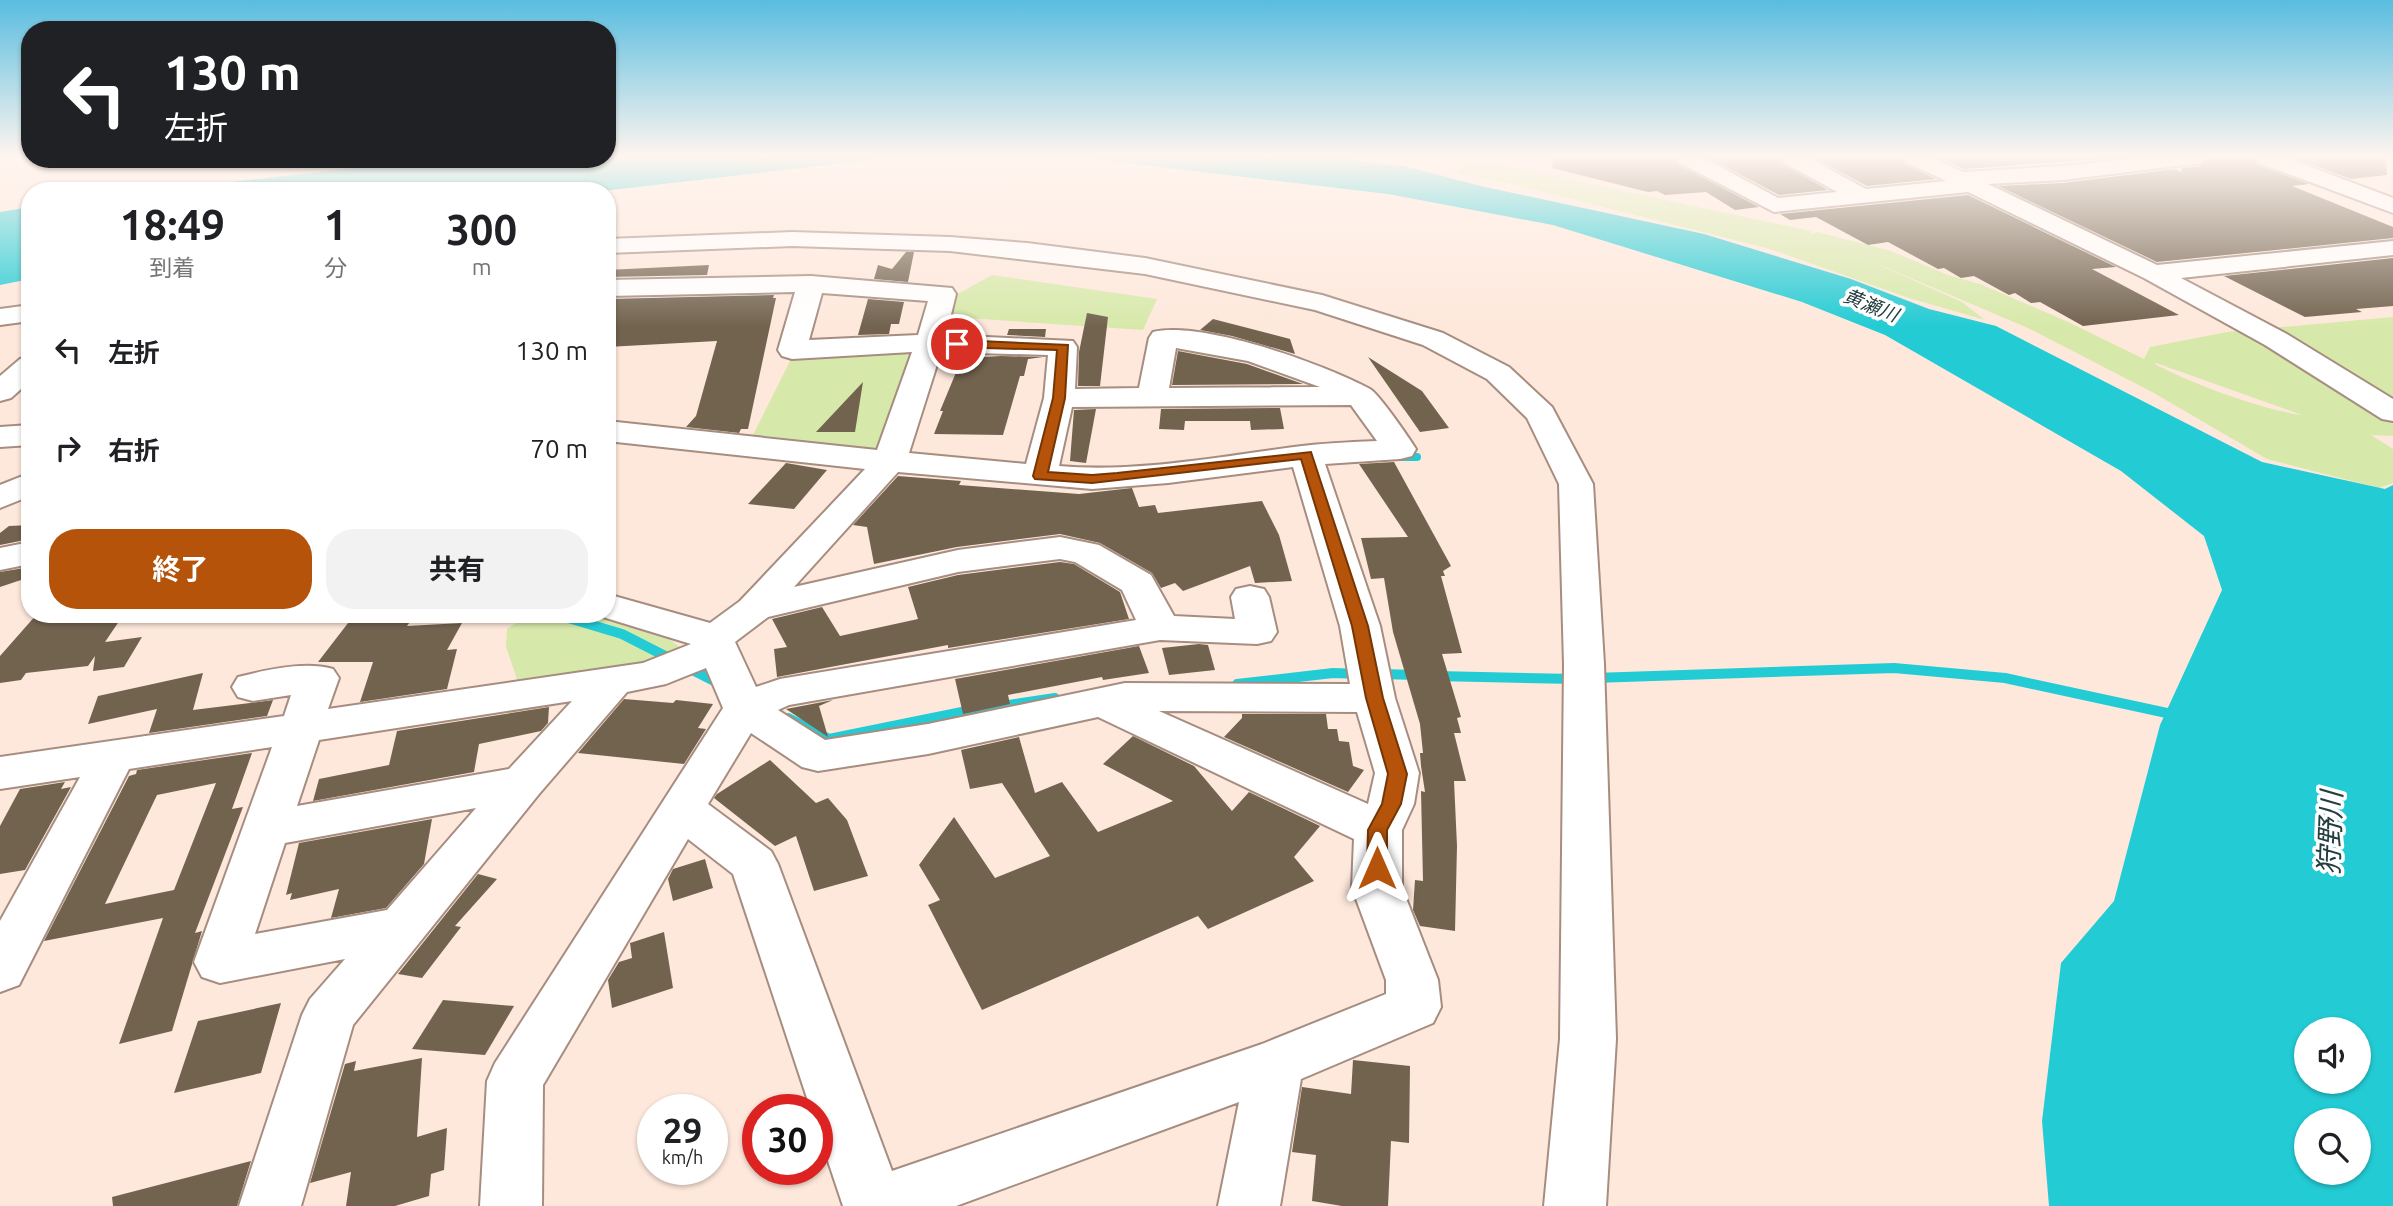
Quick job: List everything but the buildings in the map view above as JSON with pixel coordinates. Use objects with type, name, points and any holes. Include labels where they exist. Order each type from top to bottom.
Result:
[{"type":"street","points":[[2032,214],[2153,274],[2275,339],[2393,412]]},
{"type":"street","points":[[616,246],[792,239],[937,244],[1027,251],[1145,266],[1322,303],[1433,339],[1499,373],[1541,414],[1576,484],[1584,664],[1588,1039],[1575,1206]]},
{"type":"street","points":[[2153,274],[2393,248]]},
{"type":"street","points":[[0,773],[300,728],[499,681],[614,681],[651,675],[716,643],[754,609],[890,461],[930,343],[943,293],[811,284],[616,288]]},
{"type":"street","points":[[811,284],[792,350],[930,343],[1063,347],[1059,398],[1040,476]]},
{"type":"street","points":[[0,317],[21,314]]},
{"type":"street","points":[[616,432],[1040,476],[1104,478],[1168,473],[1306,455],[1400,449],[1360,396],[1324,375],[1198,340],[1163,338],[1152,398]]},
{"type":"street","points":[[0,392],[21,373]]},
{"type":"street","points":[[1059,398],[1360,396]]},
{"type":"street","points":[[0,438],[21,436]]},
{"type":"street","points":[[681,808],[754,864],[875,1206],[1275,1064],[1414,1007],[1412,980],[1377,887],[1378,830],[1391,804],[1397,774],[1374,698],[1360,626],[1306,455]]},
{"type":"street","points":[[0,498],[21,488]]},
{"type":"street","points":[[754,609],[958,561],[1060,548],[1086,553],[1138,583],[1160,628]]},
{"type":"street","points":[[0,559],[21,555]]},
{"type":"street","points":[[511,1206],[515,1081],[744,708],[780,693],[1160,628],[1257,632],[1250,597]]},
{"type":"street","points":[[616,608],[684,627],[716,643],[744,708],[818,756],[929,740],[1136,696],[1374,698]]},
{"type":"street","points":[[253,687],[318,678],[220,962],[402,927]]},
{"type":"street","points":[[270,1206],[292,1145],[330,1016],[523,783],[614,681]]},
{"type":"street","points":[[1102,702],[1378,830]]},
{"type":"street","points":[[0,970],[112,758]]},
{"type":"street","points":[[265,829],[523,783]]},
{"type":"street","points":[[1249,1206],[1275,1064]]},
{"type":"green space","points":[[1632,214],[1733,214],[1891,251],[1948,275],[1980,284],[2066,321],[2144,359],[2150,347],[2227,332],[2393,317],[2393,436],[2371,435],[2393,449],[2393,483],[2379,488],[2267,459],[2152,392],[2028,328],[1861,257],[1962,302],[1985,320],[1909,298],[1770,249]],"holes":[[[2155,364],[2302,415],[2267,408],[2227,395]]]},
{"type":"green space","points":[[992,275],[1157,299],[1143,330],[951,317],[956,295]]},
{"type":"green space","points":[[914,350],[877,454],[750,441],[792,357]]},
{"type":"green space","points":[[616,621],[663,634],[690,655],[644,676],[518,682],[506,647],[507,629],[516,623]]},
{"type":"water","points":[[0,214],[21,214],[21,281],[0,285]]},
{"type":"water","points":[[1496,214],[1612,214],[1704,234],[1851,279],[1929,309],[1996,326],[2262,462],[2385,489],[2393,485],[2393,1206],[2049,1206],[2042,1121],[2061,963],[2114,901],[2160,725],[2222,590],[2204,536],[2121,471],[1885,335],[1802,302],[1553,225]]},
{"type":"waterway","points":[[1396,457],[1417,457]]},
{"type":"waterway","points":[[585,623],[622,634],[722,685]]},
{"type":"waterway","points":[[1594,678],[1894,668],[2005,678],[2176,715]]},
{"type":"waterway","points":[[1237,684],[1333,673],[1362,674]]},
{"type":"waterway","points":[[1380,674],[1418,675]]},
{"type":"waterway","points":[[1436,676],[1575,679]]},
{"type":"waterway","points":[[788,718],[829,739],[962,712],[1055,698]]},
{"type":"route","points":[[957,344],[1063,347],[1059,398],[1040,476],[1092,479],[1168,473],[1306,455],[1360,626],[1374,698],[1397,774],[1391,804],[1378,830],[1377,868]]},
{"type":"water label","name":"黄瀬川","points":[[1871,305]]},
{"type":"water label","name":"狩野川","points":[[2330,833]]}]
